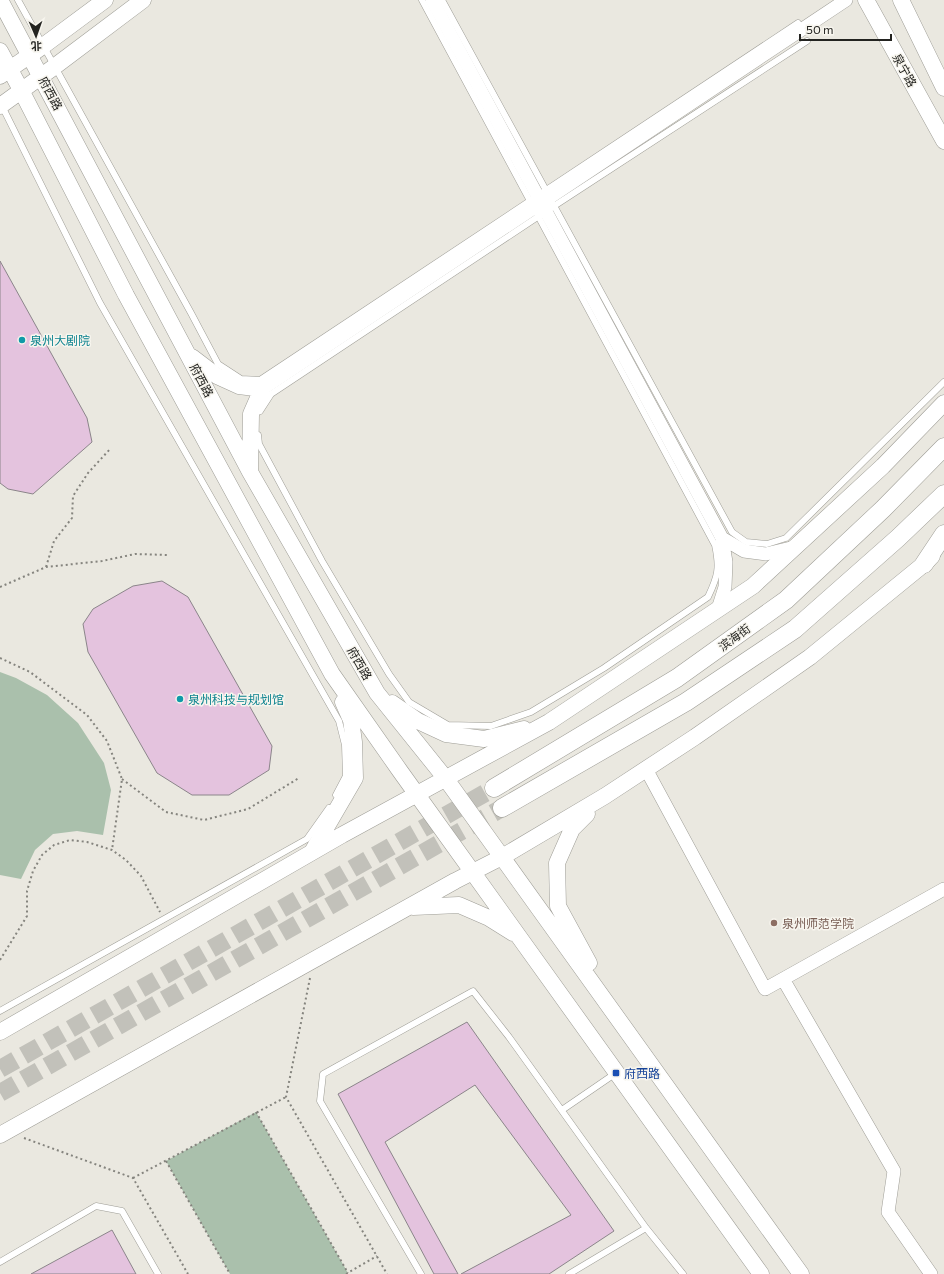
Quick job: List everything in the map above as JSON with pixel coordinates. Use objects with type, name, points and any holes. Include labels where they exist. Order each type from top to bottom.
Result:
[{"type":"main road","name":"滨海街","points":[[494,788],[677,678],[786,600],[883,509],[944,447]]},
{"type":"main road","points":[[502,808],[686,702],[795,629],[898,538],[944,494]]},
{"type":"main road","points":[[924,564],[944,534]]},
{"type":"street","name":"府西路","points":[[0,0],[36,51],[48,72],[188,354],[250,472],[377,693],[446,779],[801,1274]]},
{"type":"street","points":[[5,72],[105,0]]},
{"type":"street","points":[[1,104],[48,72],[143,0]]},
{"type":"street","points":[[432,0],[722,538],[726,562],[725,587],[718,609]]},
{"type":"street","points":[[250,472],[251,414],[262,389],[542,204],[846,0]]},
{"type":"street","name":"泉宁路","points":[[866,0],[944,141]]},
{"type":"street","points":[[901,0],[944,88]]},
{"type":"street","name":"府西路","points":[[0,51],[5,72],[21,90],[126,295],[332,674],[416,795],[761,1274]]},
{"type":"street","points":[[188,354],[217,376],[239,386],[262,389]]},
{"type":"street","points":[[0,1032],[312,852],[549,722],[753,586],[883,466],[944,403]]},
{"type":"street","points":[[722,538],[744,551],[766,554],[795,548]]},
{"type":"street","points":[[0,1135],[472,872],[502,857],[605,796],[695,737],[810,657],[924,564],[944,543]]},
{"type":"street","points":[[312,852],[355,778],[354,742],[351,720],[332,674]]},
{"type":"street","points":[[377,693],[418,720],[446,734],[484,739],[549,722]]},
{"type":"street","points":[[646,770],[765,989],[944,889]]},
{"type":"street","points":[[605,796],[572,829],[557,863],[558,906],[626,1029]]},
{"type":"street","points":[[409,907],[459,905],[489,918],[518,937]]},
{"type":"street","points":[[783,979],[894,1171],[888,1212],[931,1274]]},
{"type":"lane","points":[[18,0],[36,51]]},
{"type":"lane","points":[[422,0],[732,532],[746,542],[767,544],[786,538],[944,382]]},
{"type":"lane","points":[[442,0],[542,204],[715,545],[719,564],[715,583],[708,597],[604,668],[531,712],[491,726],[448,725],[409,702],[389,674],[322,561],[259,444],[257,415],[272,394],[542,204],[798,23]]},
{"type":"lane","points":[[48,72],[192,313],[218,364],[241,379],[260,380],[807,41]]},
{"type":"lane","points":[[0,1011],[307,839],[330,806],[346,776],[345,745],[339,721],[100,303],[1,104]]},
{"type":"lane","points":[[421,1274],[320,1101],[323,1074],[472,992],[509,1037],[646,1228],[683,1274]]},
{"type":"lane","points":[[562,1110],[616,1073]]},
{"type":"lane","points":[[0,1262],[96,1206],[122,1211],[158,1274]]},
{"type":"lane","points":[[569,1274],[646,1228]]},
{"type":"path","points":[[46,567],[54,541],[72,518],[73,496],[88,473],[111,448]]},
{"type":"path","points":[[0,587],[46,567],[102,561],[134,554],[168,555]]},
{"type":"path","points":[[0,658],[30,672],[87,715],[107,741],[122,779],[112,850]]},
{"type":"path","points":[[122,779],[166,812],[204,820],[248,809],[299,778]]},
{"type":"path","points":[[0,960],[27,916],[27,891],[33,871],[42,855],[54,845],[70,840],[87,842],[112,850],[126,860],[141,876],[164,919]]},
{"type":"path","points":[[310,975],[286,1096],[387,1274]]},
{"type":"path","points":[[133,1178],[286,1096]]},
{"type":"path","points":[[256,1112],[347,1273],[377,1256]]},
{"type":"path","points":[[24,1138],[133,1178],[188,1274]]},
{"type":"path","points":[[166,1161],[230,1274]]},
{"type":"green space","points":[[0,672],[16,678],[47,695],[78,723],[104,763],[111,790],[103,835],[77,831],[53,834],[35,850],[21,879],[0,875]]},
{"type":"green space","points":[[256,1112],[348,1273],[230,1274],[166,1161]]},
{"type":"building","name":"泉州大剧院","points":[[0,261],[87,418],[92,442],[33,494],[8,489],[0,483]]},
{"type":"building","name":"泉州科技与规划馆","points":[[162,581],[188,597],[272,746],[269,770],[229,795],[192,795],[157,773],[88,652],[83,624],[93,609],[133,586]]},
{"type":"building","points":[[467,1022],[614,1231],[549,1274],[461,1274],[571,1215],[475,1085],[385,1142],[458,1274],[434,1274],[338,1094]]},
{"type":"building","points":[[112,1230],[136,1274],[31,1274]]},
{"type":"tunnel","points":[[0,1069],[494,788]]},
{"type":"tunnel","points":[[0,1093],[502,808]]},
{"type":"place","name":"泉州大剧院","points":[[22,340]]},
{"type":"place","name":"泉州科技与规划馆","points":[[180,699]]},
{"type":"place","name":"泉州师范学院","points":[[774,923]]},
{"type":"place","name":"府西路","points":[[616,1073]]}]
